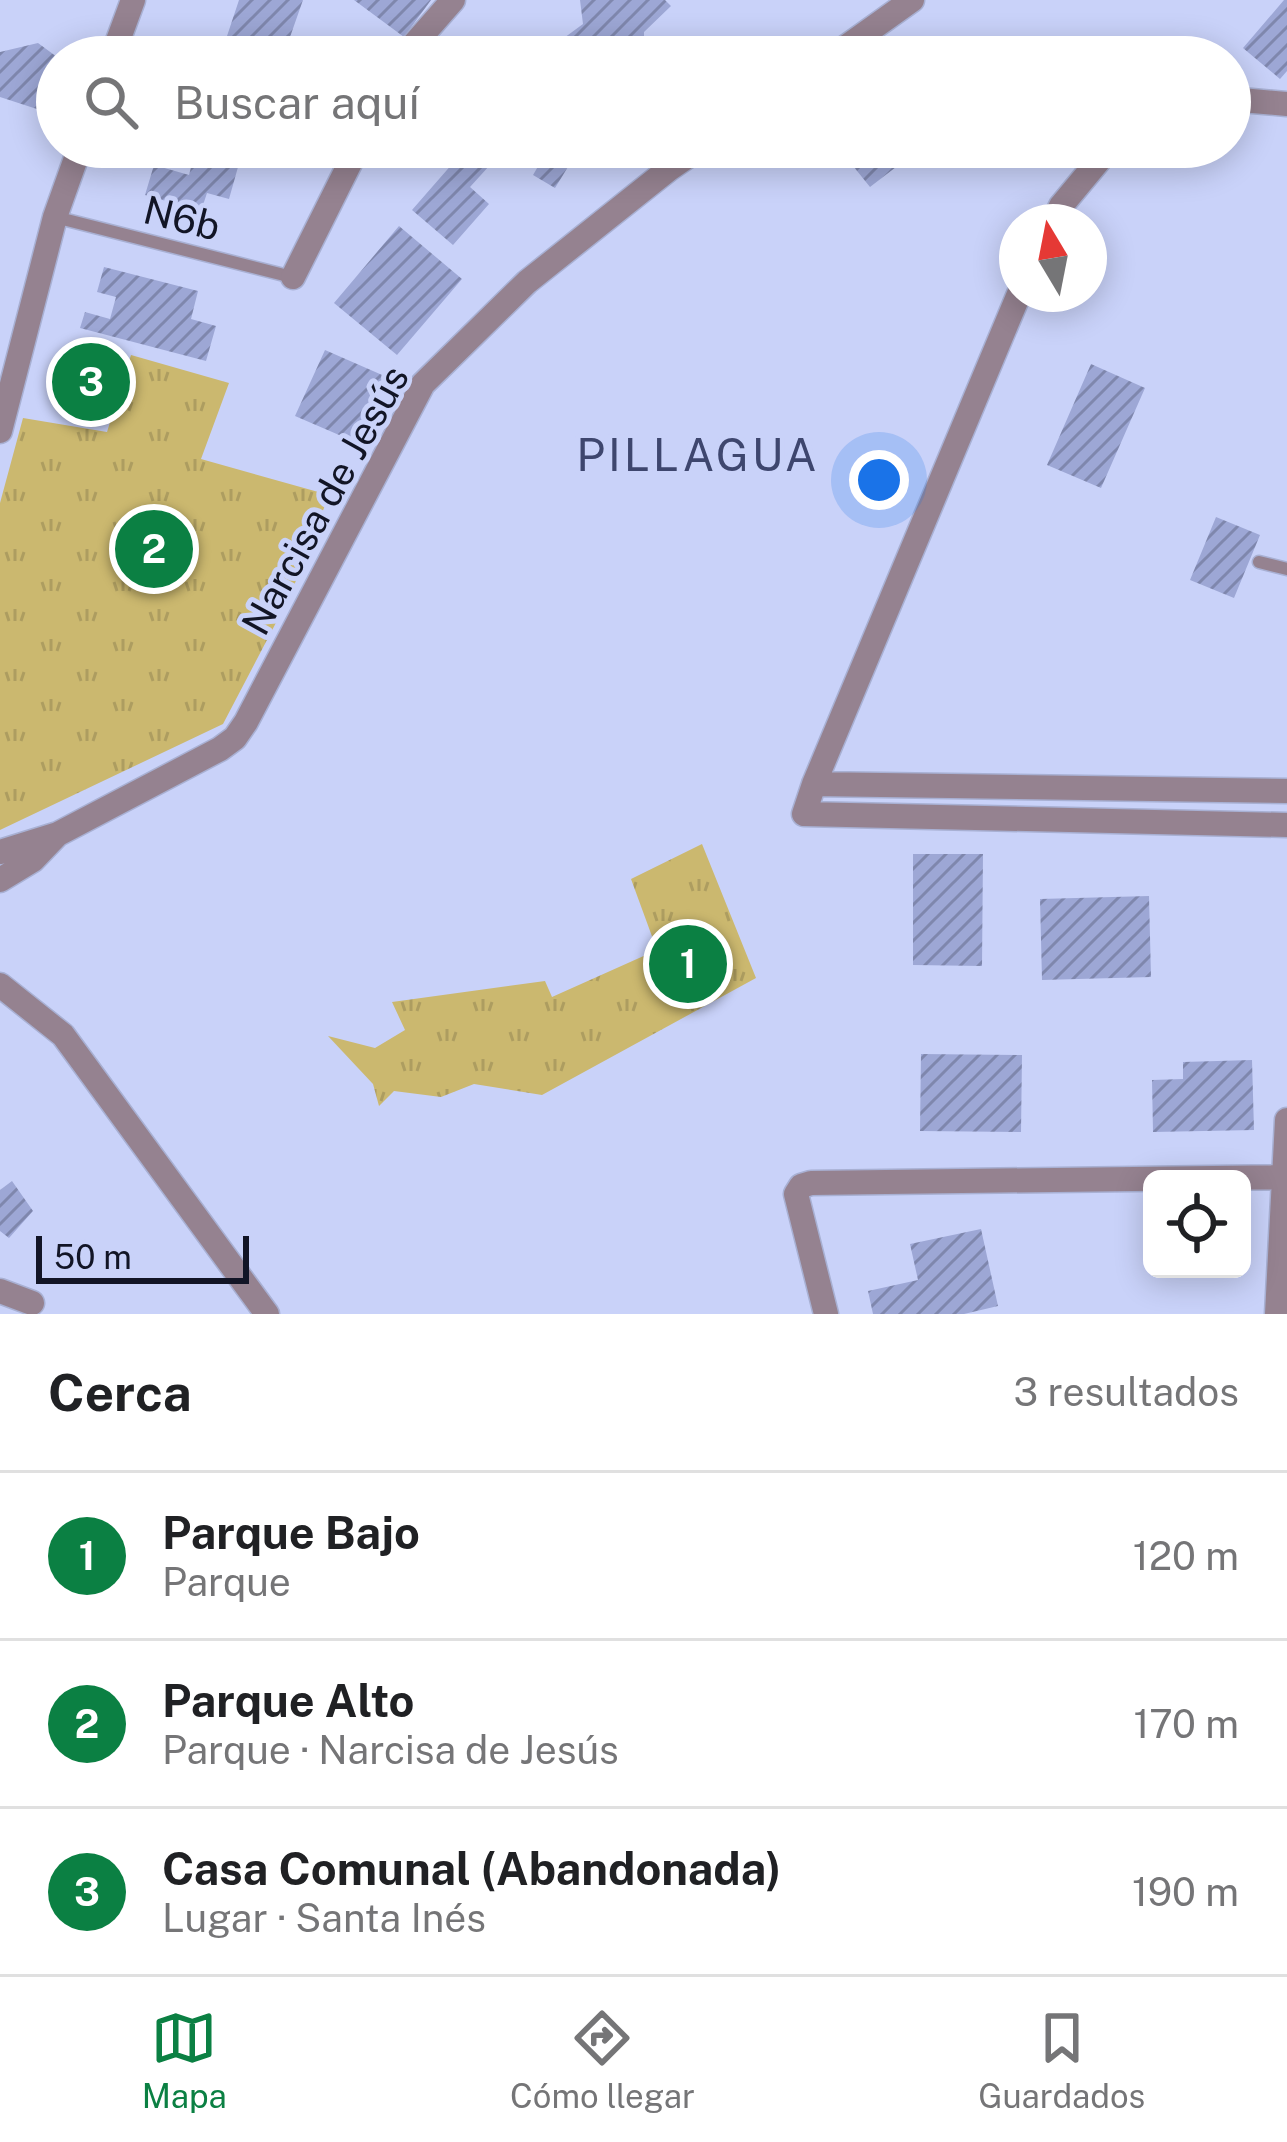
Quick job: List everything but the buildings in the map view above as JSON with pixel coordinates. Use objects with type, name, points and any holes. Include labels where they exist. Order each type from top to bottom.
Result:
[{"type":"street","points":[[120,36],[133,0]]},
{"type":"street","points":[[421,36],[453,0]]},
{"type":"street","points":[[861,36],[912,0]]},
{"type":"street","points":[[1251,101],[1287,104]]},
{"type":"street","points":[[0,430],[55,217],[72,168]]},
{"type":"street","points":[[293,278],[348,168]]},
{"type":"street","name":"Narcisa de Jesús","points":[[0,852],[58,834],[235,738],[422,384],[527,282],[670,168]]},
{"type":"street","points":[[1063,204],[1093,168]]},
{"type":"street","points":[[1011,312],[805,814],[1287,825]]},
{"type":"street","points":[[814,784],[1287,791]]},
{"type":"street","points":[[0,880],[33,860],[58,834]]},
{"type":"street","points":[[0,974],[8,990],[63,1035],[267,1314]]},
{"type":"street","points":[[1277,1314],[1287,1120]]},
{"type":"street","points":[[826,1314],[796,1194],[801,1186],[1282,1178]]},
{"type":"street","points":[[0,1291],[32,1303]]},
{"type":"lane","name":"N6b","points":[[55,217],[293,278]]},
{"type":"lane","points":[[1259,562],[1287,569]]},
{"type":"green space","points":[[131,355],[229,383],[201,459],[329,495],[290,596],[223,724],[0,830],[0,503],[23,418],[107,432]]},
{"type":"green space","points":[[702,844],[756,978],[542,1095],[474,1084],[441,1097],[394,1091],[379,1106],[373,1084],[328,1036],[375,1048],[405,1030],[392,1002],[545,981],[552,997],[657,950],[631,879]]},
{"type":"place","name":"Casa Comunal (Abandonada)","points":[[91,382]]},
{"type":"place","name":"Parque Alto","points":[[154,549]]},
{"type":"place","name":"Parque Bajo","points":[[688,964]]},
{"type":"district","name":"PILLAGUA","points":[[698,455]]}]
